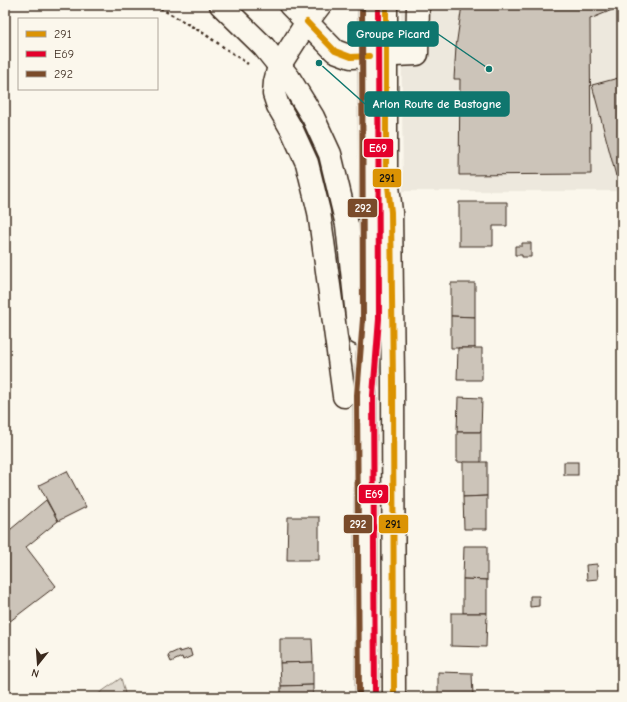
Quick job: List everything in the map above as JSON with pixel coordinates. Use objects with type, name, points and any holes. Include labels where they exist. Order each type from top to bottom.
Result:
[{"type":"main road","points":[[221,5],[264,47],[277,74],[289,78],[313,117],[330,154],[347,225],[367,697]]},
{"type":"main road","points":[[290,5],[335,51],[351,57],[417,54],[418,5]]},
{"type":"main road","points":[[277,74],[307,22],[320,5]]},
{"type":"main road","points":[[370,5],[378,56],[391,235],[394,697]]},
{"type":"main road","points":[[355,395],[371,319],[371,152],[378,56],[386,5]]},
{"type":"path","points":[[155,5],[277,74]]},
{"type":"shaded area","points":[[401,5],[622,5],[622,191],[403,191]]},
{"type":"shaded area","points":[[121,678],[126,697],[94,697]]},
{"type":"building","points":[[462,5],[622,5],[590,19],[591,174],[459,175],[460,79],[454,79],[456,47]]},
{"type":"building","points":[[622,77],[622,175],[616,176],[592,85]]},
{"type":"building","points":[[459,202],[507,202],[507,226],[493,226],[493,246],[459,246]]},
{"type":"building","points":[[522,243],[531,243],[531,257],[515,255],[515,246],[522,246]]},
{"type":"building","points":[[451,283],[475,283],[475,317],[451,316]]},
{"type":"building","points":[[451,316],[475,317],[475,348],[451,348]]},
{"type":"building","points":[[458,348],[482,348],[482,380],[457,380]]},
{"type":"building","points":[[458,397],[482,398],[481,432],[457,432]]},
{"type":"building","points":[[457,432],[481,432],[481,463],[457,462]]},
{"type":"building","points":[[463,462],[487,462],[487,496],[463,497]]},
{"type":"building","points":[[564,462],[578,462],[578,475],[564,475]]},
{"type":"building","points":[[67,471],[86,507],[58,521],[39,485]]},
{"type":"building","points":[[487,496],[487,529],[464,529],[463,497]]},
{"type":"building","points":[[46,500],[58,521],[26,547],[56,586],[5,625],[5,534]]},
{"type":"building","points":[[288,517],[319,517],[319,560],[287,560]]},
{"type":"building","points":[[464,546],[487,546],[487,580],[463,579]]},
{"type":"building","points":[[597,564],[598,579],[587,580],[586,565]]},
{"type":"building","points":[[463,579],[487,580],[487,613],[463,613]]},
{"type":"building","points":[[530,596],[539,596],[539,606],[530,607]]},
{"type":"building","points":[[451,613],[487,613],[486,647],[451,646]]},
{"type":"building","points":[[280,639],[312,639],[313,662],[280,663]]},
{"type":"building","points":[[190,649],[192,656],[183,660],[182,657],[171,662],[168,655],[179,650],[180,652]]},
{"type":"building","points":[[313,662],[313,685],[281,686],[280,663]]},
{"type":"building","points":[[438,672],[472,673],[473,695],[438,695]]},
{"type":"building","points":[[313,685],[313,697],[281,697],[281,686]]},
{"type":"building","points":[[438,695],[473,695],[473,697],[438,697]]},
{"type":"transit line","name":"292","points":[[359,697],[357,395],[363,319],[362,5]]},
{"type":"transit line","name":"E69","points":[[375,697],[373,395],[379,319],[378,5]]},
{"type":"transit line","name":"291","points":[[386,5],[386,169],[391,212],[393,382],[394,697]]},
{"type":"transit line","name":"291","points":[[307,22],[335,51],[351,57],[369,56]]},
{"type":"place","name":"Arlon Route de Bastogne","points":[[319,63]]},
{"type":"place","name":"Groupe Picard","points":[[489,69]]}]
